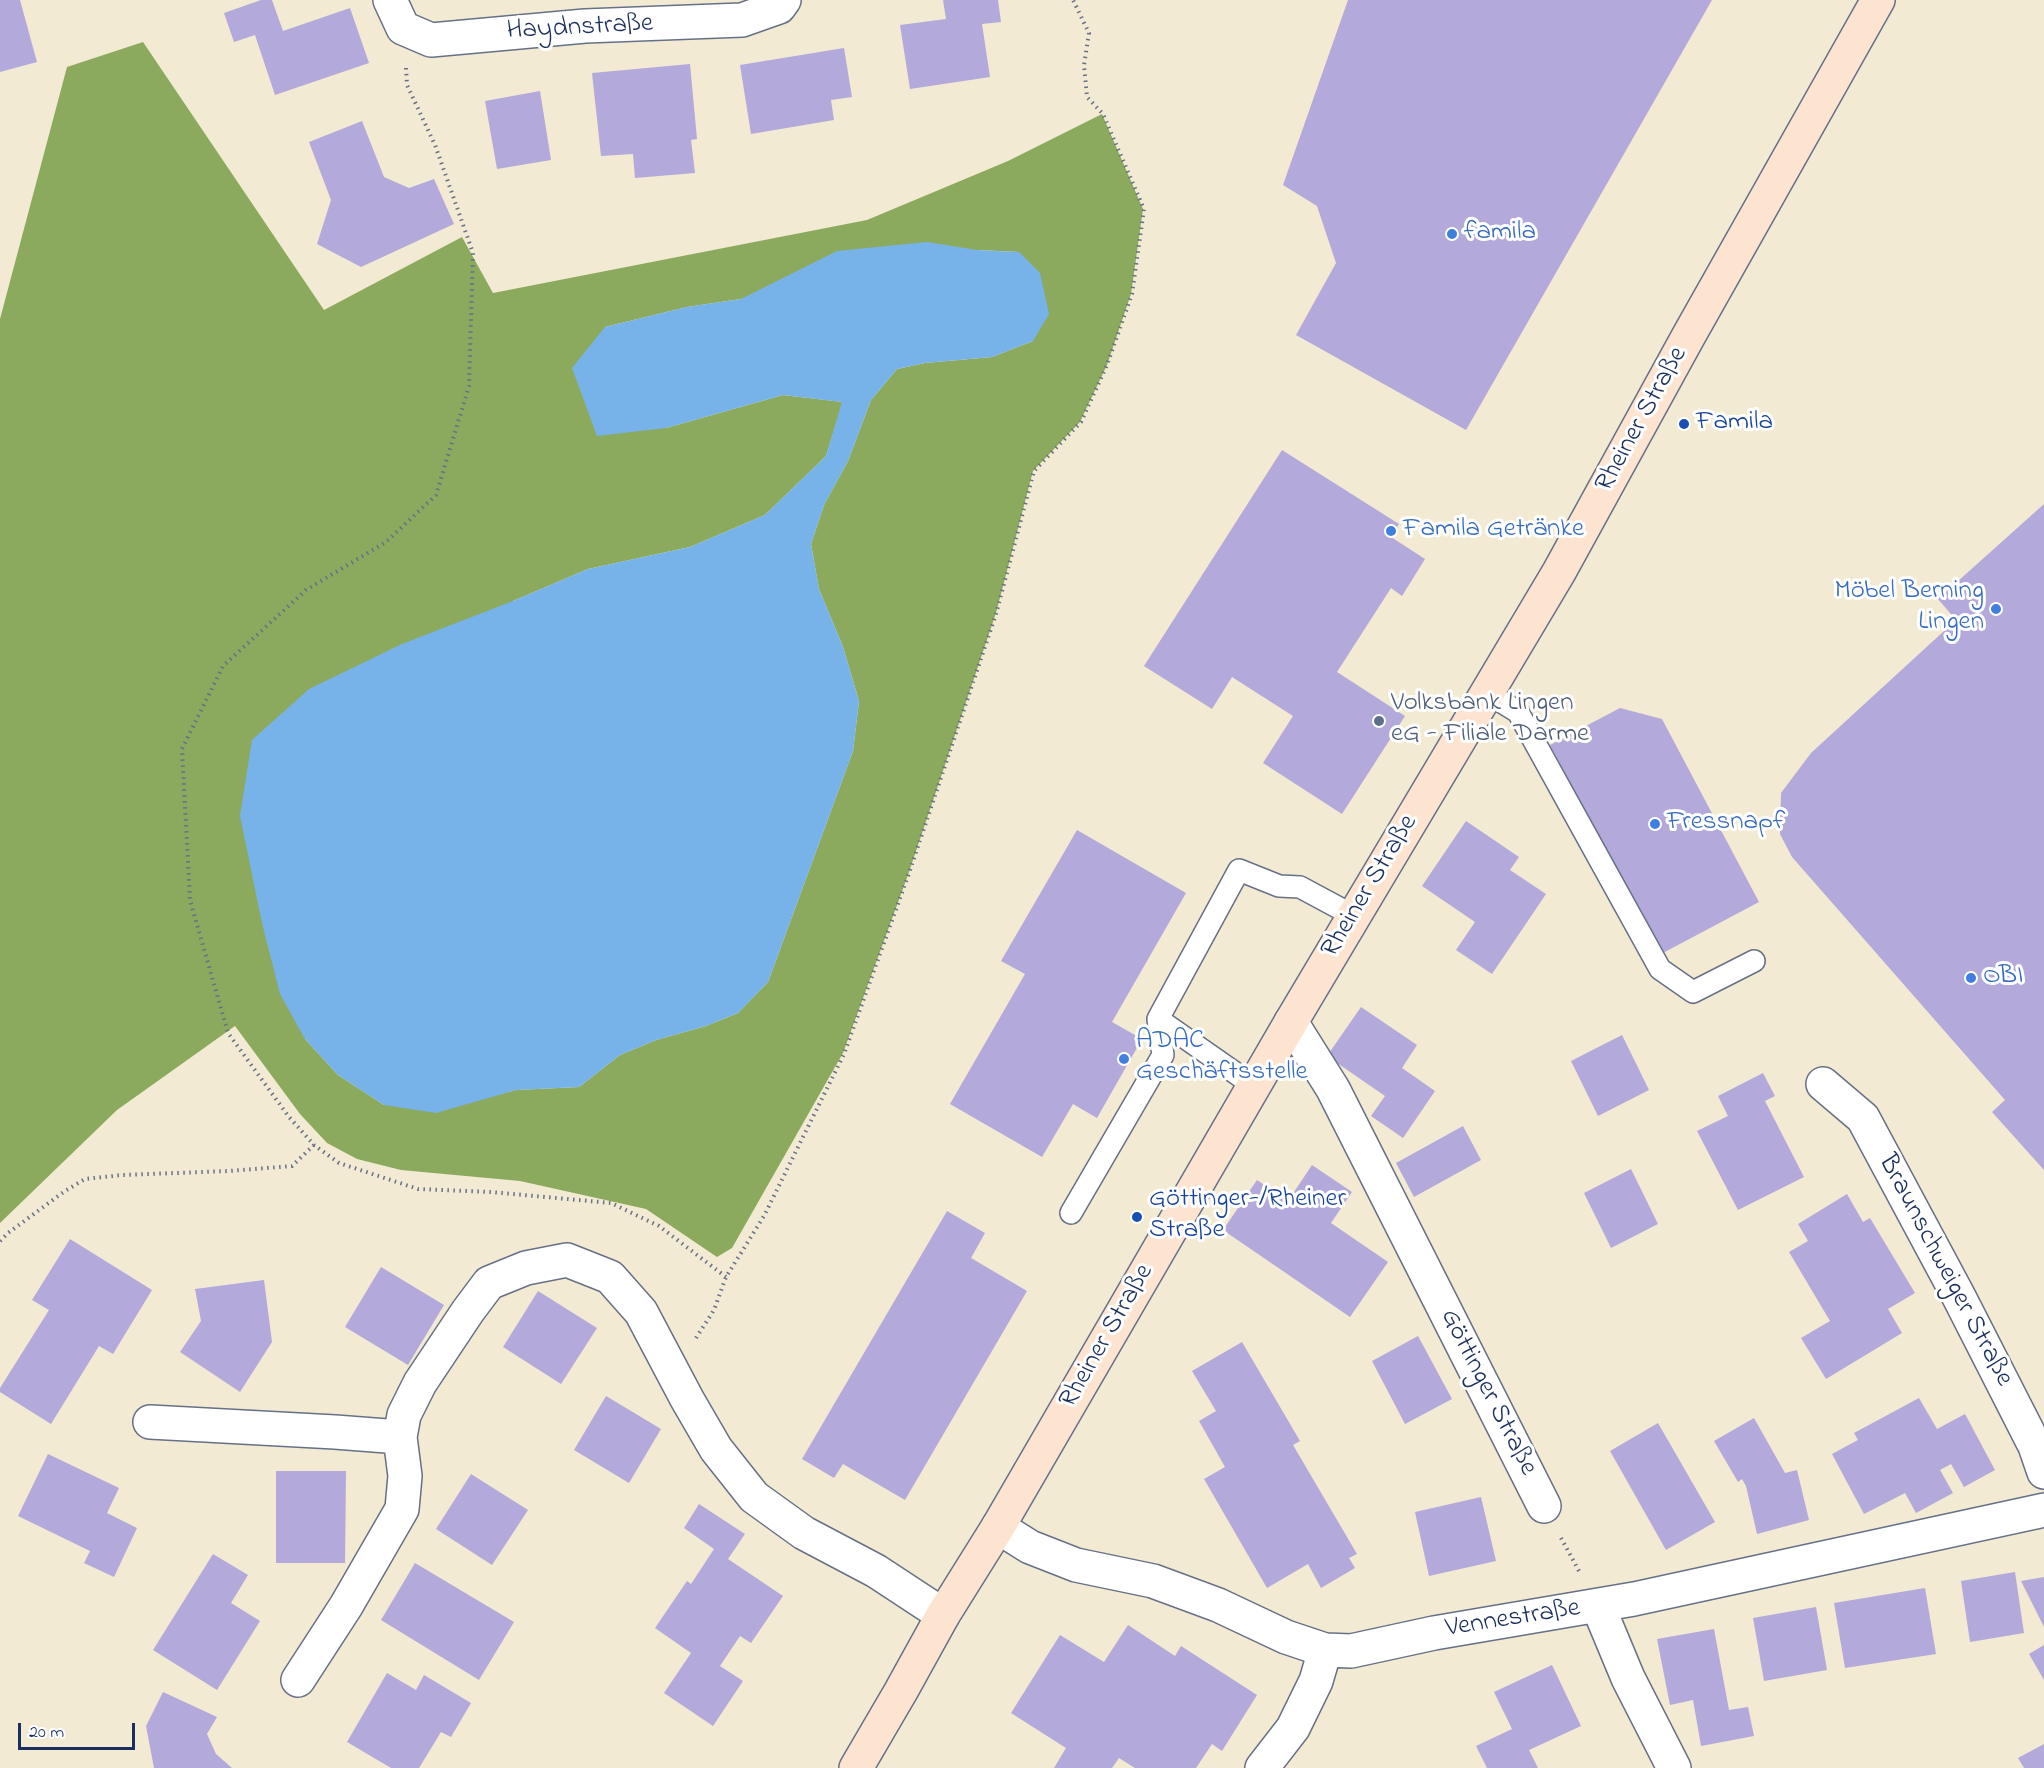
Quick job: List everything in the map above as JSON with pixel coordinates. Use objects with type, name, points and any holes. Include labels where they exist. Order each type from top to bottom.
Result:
[{"type":"main road","name":"Rheiner Straße","points":[[856,1768],[943,1615],[998,1527],[1291,1022],[1569,555],[1688,337],[1878,0]]},
{"type":"street","name":"Haydnstraße","points":[[396,14],[431,40],[585,26],[662,25],[742,20],[779,7],[784,0]]},
{"type":"street","name":"Göttinger Straße","points":[[1291,1022],[1333,1089],[1544,1506]]},
{"type":"street","name":"Braunschweiger Straße","points":[[1823,1084],[1863,1118],[1959,1297],[2035,1446],[2044,1472]]},
{"type":"street","points":[[298,1680],[346,1606],[402,1509],[405,1476],[400,1437],[404,1414],[420,1383],[489,1283],[525,1268],[567,1260],[610,1277],[641,1312],[716,1449],[754,1497],[804,1533],[876,1571],[943,1615]]},
{"type":"street","points":[[150,1422],[400,1437]]},
{"type":"street","name":"Vennestraße","points":[[998,1527],[1030,1547],[1076,1565],[1153,1581],[1218,1605],[1286,1637],[1325,1650],[1351,1651],[1434,1633],[1598,1606],[2044,1510]]},
{"type":"street","points":[[1598,1606],[1628,1678],[1674,1768]]},
{"type":"street","points":[[1262,1768],[1293,1728],[1316,1681],[1325,1650]]},
{"type":"lane","points":[[1486,693],[1518,712],[1660,969],[1693,992],[1754,961]]},
{"type":"lane","points":[[1071,1213],[1163,1055],[1158,1019],[1239,870],[1279,886],[1300,887],[1354,916]]},
{"type":"lane","points":[[1158,1019],[1254,1086]]},
{"type":"path","points":[[667,1360],[692,1344],[714,1311],[726,1277],[764,1216],[844,1054],[908,876],[996,614],[1034,471],[1081,422],[1107,366],[1132,294],[1144,210],[1103,114],[1087,97],[1084,65],[1089,33],[1073,0]]},
{"type":"path","points":[[396,14],[407,85],[435,145],[473,253],[469,386],[436,495],[386,542],[306,590],[223,666],[182,749],[190,900],[228,1033],[289,1117],[314,1144],[339,1162],[418,1189],[491,1192],[611,1203],[659,1226],[726,1277]]},
{"type":"path","points":[[0,1241],[65,1191],[85,1179],[292,1166],[314,1144]]},
{"type":"path","name":"Göttinger Straße","points":[[1544,1506],[1598,1606]]},
{"type":"green space","points":[[143,42],[324,310],[462,237],[493,293],[867,220],[1008,161],[1102,114],[1143,209],[1131,294],[1107,365],[1080,422],[1033,471],[996,613],[908,875],[843,1053],[732,1248],[717,1257],[646,1209],[520,1181],[401,1170],[357,1159],[327,1143],[300,1114],[235,1026],[117,1110],[0,1223],[0,319],[67,67]],"holes":[[[977,250],[1019,252],[1033,341],[992,357],[925,363],[897,369],[871,400],[848,461],[824,505],[811,544],[819,589],[843,647],[859,701],[853,751],[768,982],[738,1013],[706,1026],[656,1040],[620,1055],[579,1087],[516,1090],[478,1100],[384,1105],[338,1075],[305,1039],[513,601],[588,569],[690,547],[765,515],[826,456],[843,402],[783,395],[666,428],[605,327],[687,307],[741,299]]]},
{"type":"water","points":[[927,242],[977,250],[1019,252],[1040,273],[1049,314],[1033,341],[992,357],[925,363],[897,369],[871,400],[848,461],[824,505],[811,544],[819,589],[843,647],[859,701],[853,751],[768,982],[738,1013],[706,1026],[656,1040],[620,1055],[579,1087],[516,1090],[436,1113],[384,1105],[338,1075],[305,1039],[280,994],[262,923],[240,816],[252,740],[309,689],[402,644],[588,569],[690,547],[765,515],[826,456],[842,402],[783,395],[666,428],[597,436],[572,368],[605,327],[687,307],[741,299],[837,251]]},
{"type":"building","points":[[0,0],[20,0],[37,62],[0,72]]},
{"type":"building","points":[[261,0],[272,0],[283,31],[350,8],[369,63],[275,95],[255,35],[234,42],[224,13]]},
{"type":"building","points":[[943,0],[998,0],[1001,22],[982,24],[990,77],[910,89],[900,25],[946,19]]},
{"type":"building","name":"famila","points":[[1348,0],[1712,0],[1466,430],[1296,335],[1336,263],[1317,206],[1283,185]]},
{"type":"building","points":[[844,48],[852,97],[831,100],[834,120],[751,134],[740,65]]},
{"type":"building","points":[[690,64],[697,139],[691,140],[695,173],[635,178],[633,154],[601,156],[592,73]]},
{"type":"building","points":[[540,91],[551,160],[497,169],[485,101]]},
{"type":"building","points":[[362,121],[384,177],[409,188],[434,179],[454,224],[361,267],[317,244],[331,200],[309,142]]},
{"type":"building","points":[[1282,450],[1399,524],[1391,537],[1425,559],[1402,596],[1391,588],[1337,672],[1405,716],[1342,814],[1263,763],[1293,716],[1232,677],[1212,709],[1144,666]]},
{"type":"building","name":"OBI","points":[[2044,504],[2044,1170],[1992,1112],[2005,1100],[1792,857],[1780,834],[1781,793],[1811,753],[1956,620],[1938,599]]},
{"type":"building","name":"Fressnapf","points":[[1620,708],[1662,719],[1759,902],[1661,954],[1550,745]]},
{"type":"building","points":[[1466,821],[1519,857],[1510,870],[1546,894],[1492,974],[1456,950],[1475,922],[1422,886]]},
{"type":"building","points":[[1077,830],[1186,893],[1112,1022],[1142,1039],[1097,1118],[1073,1104],[1042,1157],[950,1104],[1025,974],[1001,961]]},
{"type":"building","points":[[1361,1007],[1417,1045],[1402,1068],[1435,1091],[1403,1138],[1371,1116],[1385,1096],[1327,1056]]},
{"type":"building","points":[[1622,1035],[1649,1090],[1598,1116],[1571,1061]]},
{"type":"building","points":[[1763,1073],[1775,1096],[1765,1101],[1804,1177],[1738,1210],[1697,1131],[1728,1116],[1718,1096]]},
{"type":"building","points":[[1463,1126],[1481,1160],[1414,1197],[1396,1163]]},
{"type":"building","points":[[1312,1165],[1352,1192],[1331,1223],[1388,1262],[1350,1317],[1223,1230],[1257,1180],[1288,1201]]},
{"type":"building","points":[[1631,1169],[1658,1224],[1611,1248],[1584,1193]]},
{"type":"building","points":[[1847,1194],[1863,1222],[1870,1218],[1915,1293],[1888,1309],[1902,1333],[1826,1379],[1801,1338],[1830,1321],[1789,1252],[1808,1241],[1798,1224]]},
{"type":"building","points":[[947,1211],[985,1233],[971,1258],[1027,1291],[905,1500],[843,1464],[834,1478],[802,1459]]},
{"type":"building","points":[[70,1239],[152,1290],[113,1354],[99,1346],[51,1424],[0,1392],[0,1388],[49,1310],[32,1300]]},
{"type":"building","points":[[381,1267],[444,1305],[408,1365],[345,1327]]},
{"type":"building","points":[[264,1280],[272,1342],[240,1392],[180,1352],[201,1321],[195,1289]]},
{"type":"building","points":[[538,1291],[597,1328],[561,1384],[503,1347]]},
{"type":"building","points":[[1418,1336],[1452,1399],[1405,1424],[1372,1361]]},
{"type":"building","points":[[1242,1342],[1300,1441],[1293,1445],[1357,1554],[1349,1558],[1355,1568],[1321,1588],[1308,1564],[1267,1588],[1204,1479],[1225,1467],[1199,1421],[1216,1411],[1192,1371]]},
{"type":"building","points":[[606,1396],[661,1429],[629,1483],[574,1450]]},
{"type":"building","points":[[1919,1398],[1937,1429],[1965,1414],[1995,1470],[1964,1487],[1951,1464],[1940,1470],[1953,1493],[1916,1513],[1905,1493],[1864,1514],[1832,1454],[1858,1440],[1854,1433]]},
{"type":"building","points":[[1754,1418],[1785,1473],[1797,1470],[1809,1520],[1757,1534],[1746,1486],[1742,1479],[1738,1482],[1714,1441]]},
{"type":"building","points":[[1658,1423],[1715,1522],[1666,1550],[1610,1451]]},
{"type":"building","points":[[48,1454],[119,1488],[107,1513],[137,1528],[114,1577],[84,1563],[90,1551],[18,1516]]},
{"type":"building","points":[[276,1471],[346,1471],[345,1563],[276,1563]]},
{"type":"building","points":[[471,1474],[528,1510],[492,1565],[436,1529]]},
{"type":"building","points":[[1481,1497],[1496,1561],[1429,1576],[1415,1512]]},
{"type":"building","points":[[699,1504],[745,1534],[728,1559],[783,1596],[751,1643],[740,1636],[720,1666],[743,1681],[713,1726],[664,1693],[691,1653],[655,1628],[687,1581],[691,1584],[714,1549],[684,1528]]},
{"type":"building","points":[[213,1554],[248,1575],[231,1603],[260,1621],[217,1690],[153,1650]]},
{"type":"building","points":[[415,1563],[514,1622],[479,1680],[381,1620]]},
{"type":"building","points":[[2015,1572],[2024,1633],[1970,1642],[1961,1581]]},
{"type":"building","points":[[2044,1577],[2044,1627],[2021,1581]]},
{"type":"building","points":[[1925,1588],[1936,1654],[1845,1668],[1834,1603]]},
{"type":"building","points":[[1816,1607],[1827,1670],[1764,1681],[1753,1618]]},
{"type":"building","points":[[1128,1625],[1175,1656],[1181,1646],[1257,1695],[1222,1751],[1212,1744],[1196,1768],[1135,1768],[1119,1758],[1112,1768],[1054,1768],[1066,1748],[1011,1713],[1060,1635],[1104,1662]]},
{"type":"building","points":[[1714,1629],[1729,1710],[1748,1707],[1754,1736],[1701,1746],[1693,1700],[1670,1705],[1657,1639]]},
{"type":"building","points":[[2044,1645],[2044,1680],[2029,1654]]},
{"type":"building","points":[[1552,1665],[1581,1726],[1529,1750],[1538,1768],[1487,1768],[1476,1746],[1512,1729],[1494,1692]]},
{"type":"building","points":[[387,1673],[416,1690],[424,1675],[471,1703],[451,1737],[441,1732],[419,1768],[391,1768],[347,1742]]},
{"type":"building","points":[[163,1692],[217,1717],[207,1734],[216,1754],[232,1768],[154,1768],[146,1726]]},
{"type":"building","points":[[2044,1744],[2044,1768],[2024,1768],[2018,1758]]},
{"type":"place","name":"famila","points":[[1452,234]]},
{"type":"place","name":"Famila","points":[[1684,424]]},
{"type":"place","name":"Famila Getränke","points":[[1391,531]]},
{"type":"place","name":"Möbel Berning Lingen","points":[[1996,609]]},
{"type":"place","name":"Volksbank Lingen eG - Filiale Darme","points":[[1379,721]]},
{"type":"place","name":"Fressnapf","points":[[1655,824]]},
{"type":"place","name":"OBI","points":[[1971,978]]},
{"type":"place","name":"ADAC Geschäftsstelle","points":[[1124,1059]]},
{"type":"place","name":"Göttinger-/Rheiner Straße","points":[[1137,1217]]}]
